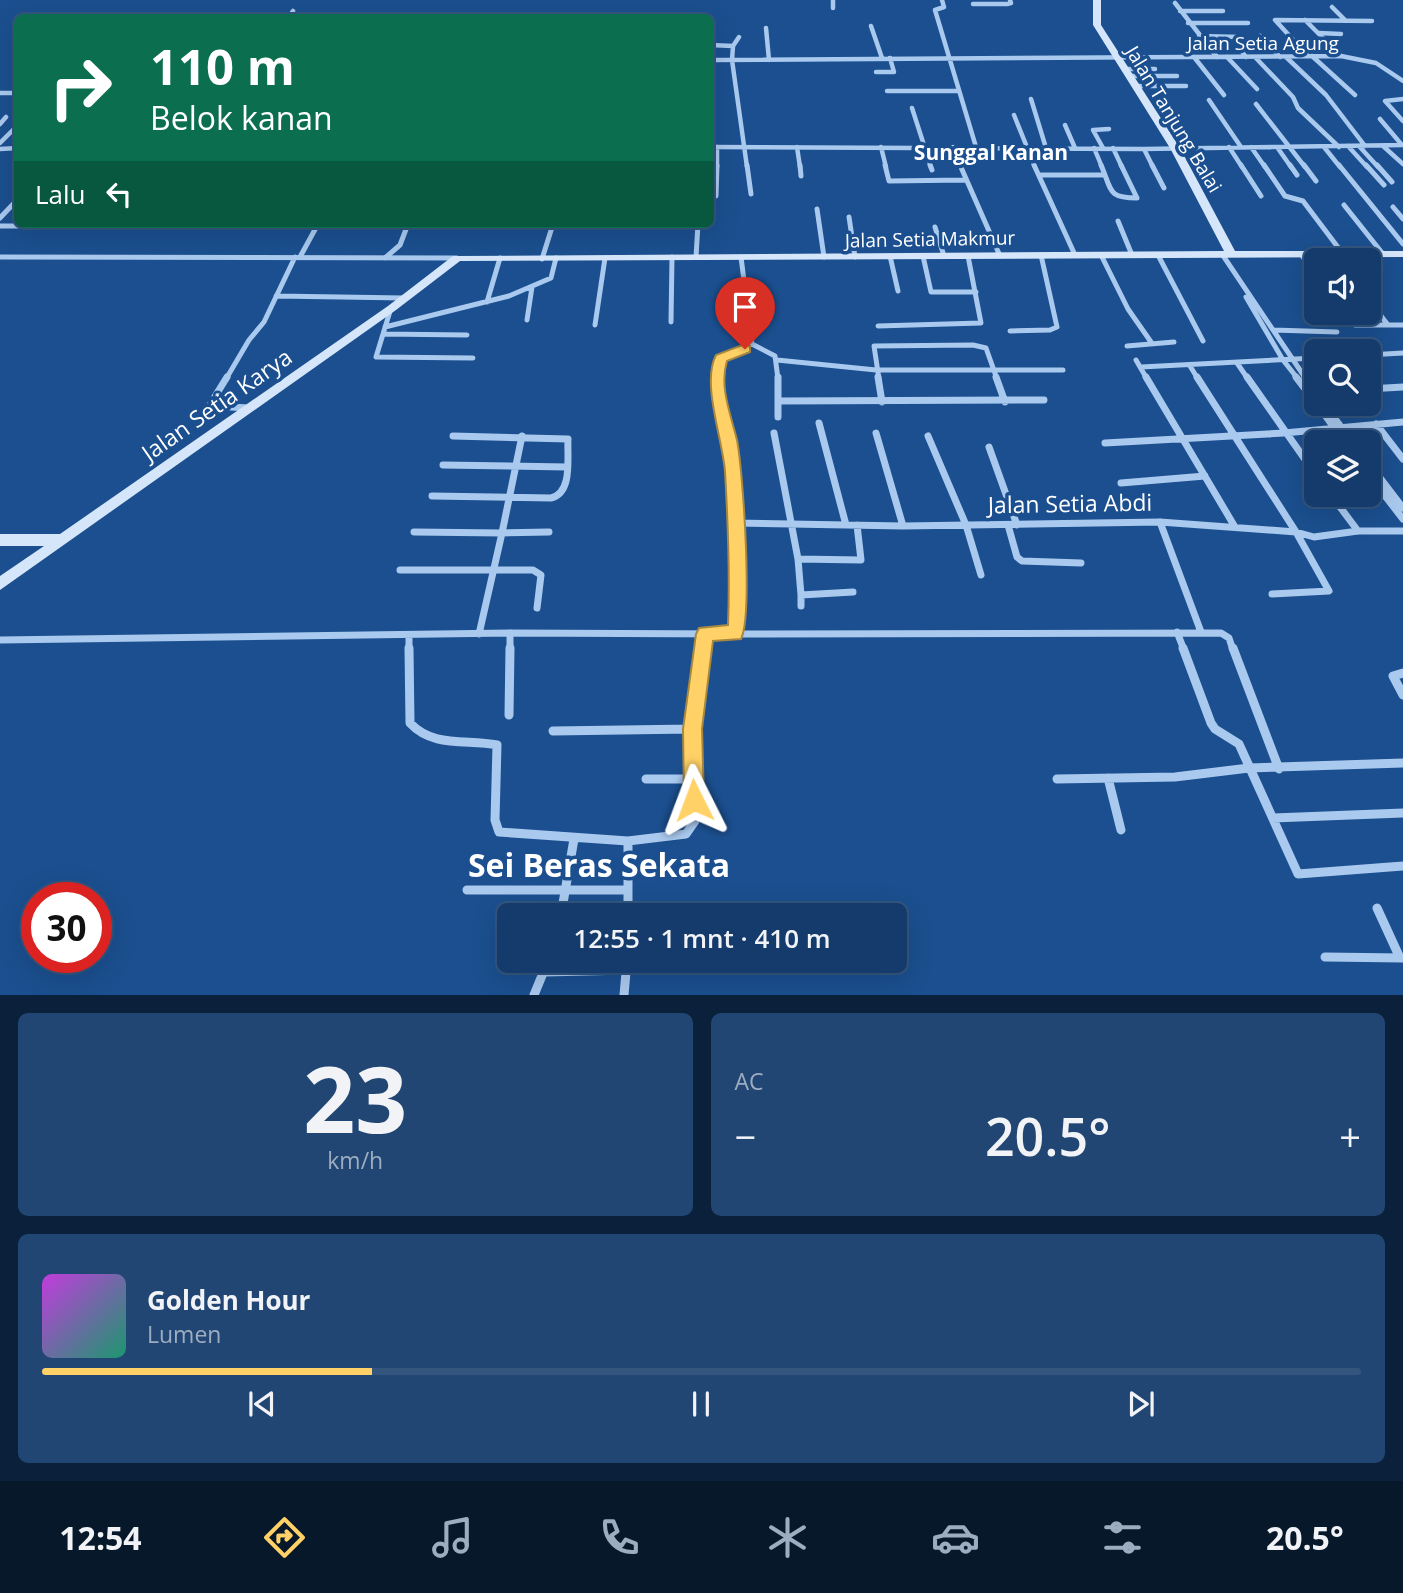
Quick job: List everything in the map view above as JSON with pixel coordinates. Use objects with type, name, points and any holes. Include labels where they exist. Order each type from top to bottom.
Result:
[{"type":"main road","name":"Jalan Tanjung Balai","points":[[1097,0],[1097,25],[1175,148],[1227,254]]},
{"type":"main road","name":"Jalan Setia Makmur","points":[[457,258],[1304,254]]},
{"type":"main road","name":"Jalan Setia Makmur","points":[[1383,254],[1403,254]]},
{"type":"main road","name":"Jalan Setia Karya","points":[[0,584],[250,409],[457,258]]},
{"type":"main road","points":[[0,540],[60,540]]},
{"type":"street","points":[[833,0],[833,8]]},
{"type":"street","points":[[942,0],[944,7],[934,10],[976,147]]},
{"type":"street","points":[[973,4],[1007,4],[1011,3],[1010,0]]},
{"type":"street","points":[[1175,3],[1217,57]]},
{"type":"street","points":[[1332,7],[1345,20]]},
{"type":"street","points":[[1180,11],[1223,11]]},
{"type":"street","points":[[1267,13],[1310,57],[1355,95]]},
{"type":"street","points":[[1275,20],[1372,21]]},
{"type":"street","points":[[1305,20],[1341,57]]},
{"type":"street","points":[[1188,23],[1248,23]]},
{"type":"street","points":[[871,26],[882,58]]},
{"type":"street","points":[[766,28],[769,60]]},
{"type":"street","points":[[1319,33],[1341,34]]},
{"type":"street","points":[[1199,36],[1240,37]]},
{"type":"street","points":[[1265,36],[1260,36],[1326,95],[1362,146],[1392,182]]},
{"type":"street","points":[[739,37],[733,46],[732,60],[751,194]]},
{"type":"street","points":[[714,45],[733,46]]},
{"type":"street","points":[[1237,45],[1246,57]]},
{"type":"street","points":[[1194,57],[1224,95]]},
{"type":"street","points":[[1227,57],[1257,89]]},
{"type":"street","points":[[1255,57],[1293,97],[1298,108],[1339,146]]},
{"type":"street","name":"Jalan Setia Agung","points":[[714,60],[1341,57],[1376,63],[1403,80]]},
{"type":"street","points":[[876,72],[894,72],[890,58]]},
{"type":"street","points":[[1127,72],[1154,69]]},
{"type":"street","points":[[1127,72],[1177,76]]},
{"type":"street","points":[[1135,86],[1186,86]]},
{"type":"street","points":[[887,92],[959,91]]},
{"type":"street","points":[[1031,99],[1046,148]]},
{"type":"street","points":[[1403,99],[1385,101],[1403,121]]},
{"type":"street","points":[[1209,100],[1241,148]]},
{"type":"street","points":[[1256,104],[1316,181]]},
{"type":"street","points":[[912,108],[932,170]]},
{"type":"street","points":[[1014,115],[1026,148],[1075,255]]},
{"type":"street","points":[[0,124],[6,117]]},
{"type":"street","points":[[1380,119],[1403,145]]},
{"type":"street","points":[[1065,125],[1075,148]]},
{"type":"street","points":[[0,143],[14,129]]},
{"type":"street","points":[[1103,148],[1094,130],[1109,129]]},
{"type":"street","points":[[999,141],[1001,148]]},
{"type":"street","points":[[716,196],[714,147],[1144,149],[1403,145]]},
{"type":"street","points":[[1348,146],[1384,185]]},
{"type":"street","points":[[1383,146],[1403,164]]},
{"type":"street","points":[[797,147],[801,176]]},
{"type":"street","points":[[881,147],[889,181],[965,180]]},
{"type":"street","points":[[953,147],[1000,256]]},
{"type":"street","points":[[1229,147],[1261,196]]},
{"type":"street","points":[[1251,147],[1285,197],[1303,201],[1334,248]]},
{"type":"street","points":[[1277,147],[1297,175]]},
{"type":"street","points":[[1324,147],[1403,244]]},
{"type":"street","points":[[1094,148],[1116,197],[1138,197],[1113,148]]},
{"type":"street","points":[[1144,149],[1164,188]]},
{"type":"street","points":[[1039,175],[1105,175]]},
{"type":"street","points":[[0,218],[14,203]]},
{"type":"street","points":[[1344,205],[1383,254]]},
{"type":"street","points":[[1393,207],[1403,219]]},
{"type":"street","points":[[817,209],[824,257]]},
{"type":"street","points":[[849,217],[855,257]]},
{"type":"street","points":[[1118,221],[1132,255]]},
{"type":"street","points":[[935,227],[944,256]]},
{"type":"street","points":[[250,409],[211,406],[249,340],[264,322],[297,257],[315,228]]},
{"type":"street","points":[[385,258],[400,245],[406,228]]},
{"type":"street","points":[[542,258],[552,228]]},
{"type":"street","points":[[696,257],[698,228]]},
{"type":"street","points":[[1227,254],[1287,360],[1304,380]]},
{"type":"street","points":[[1301,254],[1304,259]]},
{"type":"street","points":[[1010,331],[1056,328],[1041,255]]},
{"type":"street","points":[[1101,255],[1128,309],[1151,342]]},
{"type":"street","points":[[1158,255],[1203,341]]},
{"type":"street","points":[[923,256],[931,292],[976,292]]},
{"type":"street","points":[[878,326],[981,323],[968,256]]},
{"type":"street","points":[[0,257],[457,258]]},
{"type":"street","points":[[671,322],[672,257]]},
{"type":"street","points":[[741,257],[752,344]]},
{"type":"street","points":[[890,257],[898,291]]},
{"type":"street","points":[[486,302],[500,258]]},
{"type":"street","points":[[384,330],[531,287],[553,276],[556,258]]},
{"type":"street","points":[[595,325],[605,258]]},
{"type":"street","points":[[527,320],[531,287]]},
{"type":"street","points":[[276,296],[404,298]]},
{"type":"street","points":[[391,308],[375,355],[380,359],[473,358]]},
{"type":"street","points":[[1259,313],[1273,330],[1287,360]]},
{"type":"street","points":[[1381,316],[1388,325]]},
{"type":"street","points":[[1381,325],[1403,326]]},
{"type":"street","points":[[384,330],[467,335]]},
{"type":"street","points":[[1273,330],[1336,332]]},
{"type":"street","points":[[1127,346],[1174,342]]},
{"type":"street","points":[[734,634],[738,579],[736,523],[729,441],[720,409],[718,369],[721,358],[752,344],[771,353],[777,360],[778,417]]},
{"type":"street","points":[[882,402],[874,349],[878,345],[973,345],[986,348],[1005,402]]},
{"type":"street","points":[[1381,354],[1403,353]]},
{"type":"street","points":[[1142,368],[1304,359]]},
{"type":"street","points":[[777,360],[876,370],[1063,370]]},
{"type":"street","points":[[1136,360],[1235,527]]},
{"type":"street","points":[[1237,363],[1304,459]]},
{"type":"street","points":[[1190,366],[1296,532],[1329,591],[1272,594]]},
{"type":"street","points":[[1381,388],[1403,387]]},
{"type":"street","points":[[778,401],[1044,400]]},
{"type":"street","points":[[1326,416],[1337,428]]},
{"type":"street","points":[[1330,416],[1337,428]]},
{"type":"street","points":[[1105,443],[1284,433],[1403,422]]},
{"type":"street","points":[[819,423],[846,525]]},
{"type":"street","points":[[1376,424],[1403,459]]},
{"type":"street","points":[[774,433],[798,559],[801,606]]},
{"type":"street","points":[[876,433],[904,526]]},
{"type":"street","points":[[432,496],[559,496],[565,489],[568,439],[453,436]]},
{"type":"street","points":[[480,634],[522,436]]},
{"type":"street","points":[[928,436],[966,525],[981,575]]},
{"type":"street","points":[[989,447],[1017,525]]},
{"type":"street","points":[[443,465],[567,467]]},
{"type":"street","points":[[1121,483],[1205,476]]},
{"type":"street","points":[[1381,485],[1403,508]]},
{"type":"street","points":[[1381,488],[1403,519]]},
{"type":"street","points":[[1340,507],[1358,531]]},
{"type":"street","points":[[1160,522],[1201,632]]},
{"type":"street","name":"Jalan Setia Abdi","points":[[736,523],[904,526],[1160,522],[1296,532],[1314,537],[1358,531],[1403,531]]},
{"type":"street","points":[[798,559],[860,560],[857,525]]},
{"type":"street","points":[[1008,525],[1017,557],[1022,561],[1081,563]]},
{"type":"street","points":[[414,531],[549,532]]},
{"type":"street","points":[[400,570],[540,572],[537,608]]},
{"type":"street","points":[[801,595],[853,592]]},
{"type":"street","points":[[1177,632],[1212,723],[1215,729],[1239,744],[1298,874],[1403,866]]},
{"type":"street","points":[[0,640],[510,633],[1221,633],[1229,638],[1279,769]]},
{"type":"street","points":[[509,715],[510,633]]},
{"type":"street","points":[[408,636],[410,723],[415,731],[435,739],[497,745],[495,820],[499,832],[628,841],[673,836],[691,830],[695,821],[692,729],[705,634]]},
{"type":"street","points":[[1403,673],[1393,676],[1403,695]]},
{"type":"street","points":[[553,730],[692,729]]},
{"type":"street","points":[[1057,779],[1175,777],[1249,768],[1403,763]]},
{"type":"street","points":[[1108,778],[1121,830]]},
{"type":"street","points":[[646,779],[693,779]]},
{"type":"street","points":[[1273,818],[1403,813]]},
{"type":"street","points":[[564,903],[574,838]]},
{"type":"street","points":[[628,841],[628,903]]},
{"type":"street","points":[[467,890],[627,890]]},
{"type":"street","points":[[1325,957],[1401,958],[1377,908]]},
{"type":"street","points":[[534,995],[545,973]]},
{"type":"street","points":[[624,995],[626,973]]},
{"type":"district","name":"Sunggal Kanan","points":[[991,153]]},
{"type":"district","name":"Sei Beras Sekata","points":[[599,866]]},
{"type":"route","points":[[694,800],[692,729],[705,634],[734,634],[737,625],[738,579],[733,472],[729,441],[720,409],[718,369],[721,358],[745,349]]}]
